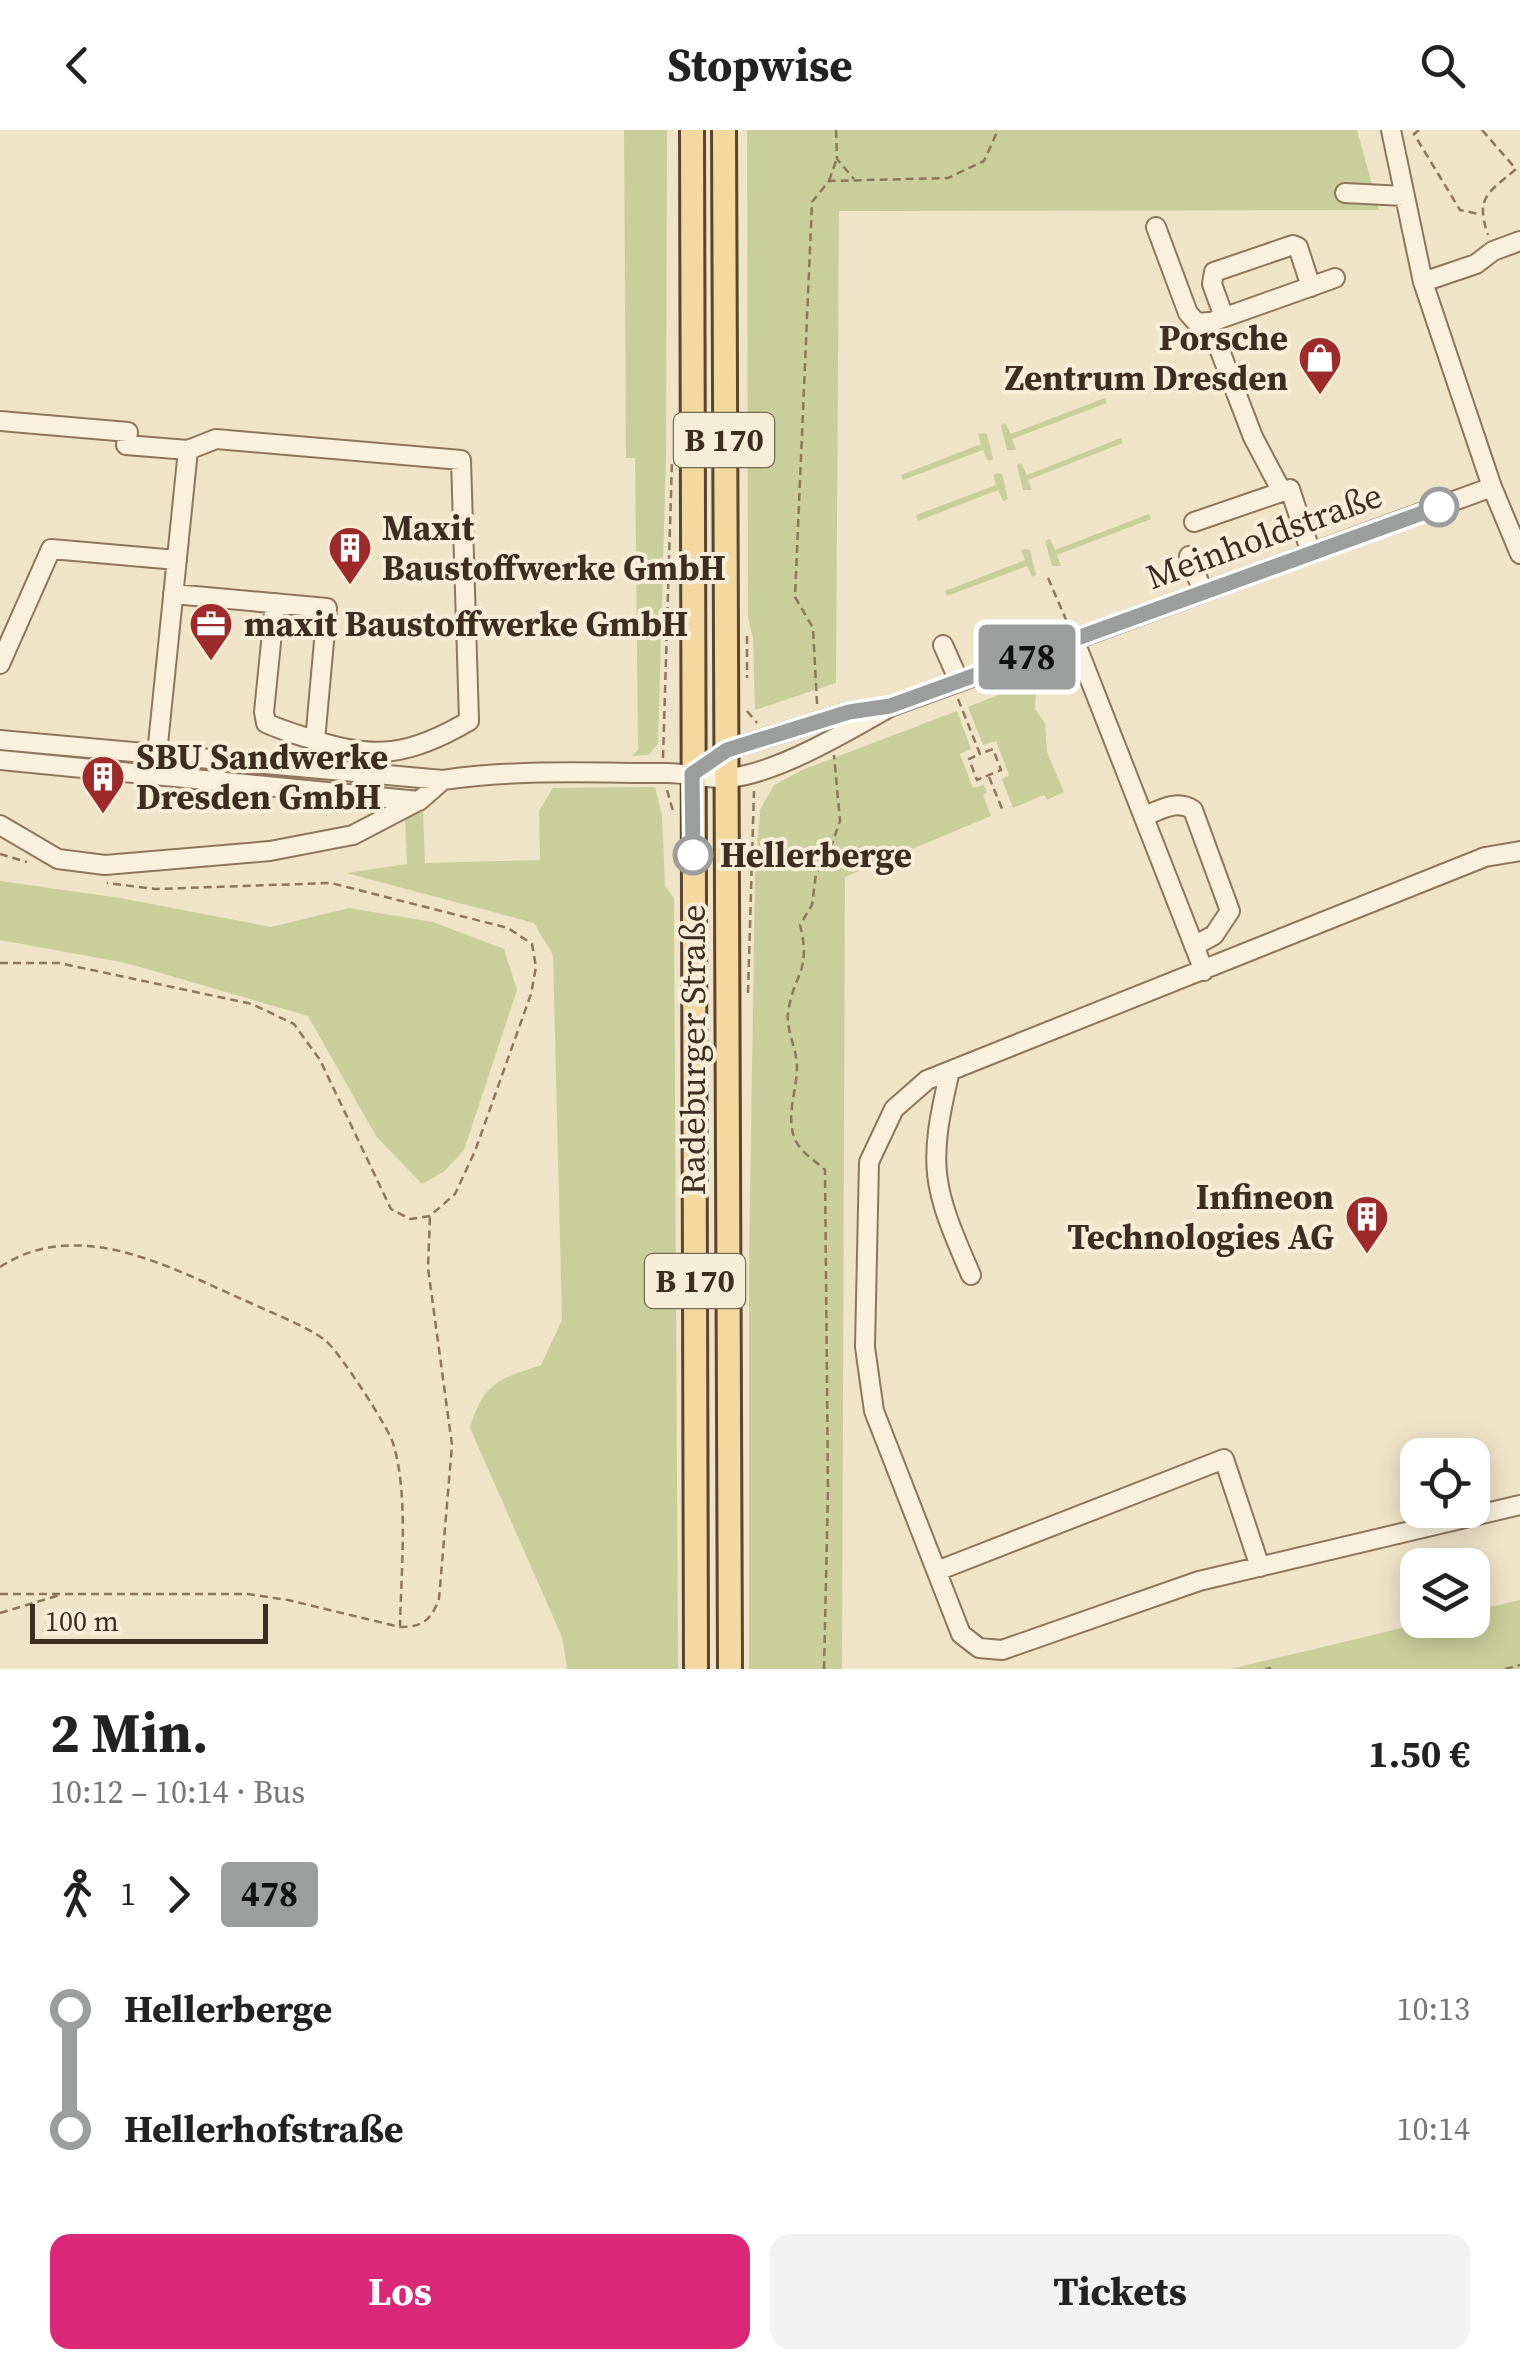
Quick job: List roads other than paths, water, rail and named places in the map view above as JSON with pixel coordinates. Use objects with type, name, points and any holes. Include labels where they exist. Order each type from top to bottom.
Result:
[{"type":"main road","name":"Radeburger Straße","points":[[692,130],[696,1669]]},
{"type":"main road","name":"Radeburger Straße","points":[[724,130],[730,1669]]},
{"type":"street","points":[[1391,130],[1422,282],[1492,487],[1520,554]]},
{"type":"street","points":[[1345,193],[1404,196]]},
{"type":"street","points":[[1156,228],[1188,314],[1196,323],[1216,320],[1335,278]]},
{"type":"street","points":[[1422,282],[1476,264],[1493,251],[1520,240]]},
{"type":"street","points":[[1281,490],[1253,437],[1216,320],[1211,277],[1214,272],[1293,245],[1298,247],[1311,287]]},
{"type":"street","points":[[0,421],[128,432],[126,446],[188,450],[216,438],[462,460],[469,721],[440,738],[402,752],[369,754],[315,741],[266,722],[275,604]]},
{"type":"street","points":[[157,754],[188,450]]},
{"type":"street","name":"Meinholdstraße","points":[[692,774],[727,750],[849,712],[890,706],[1492,487]]},
{"type":"street","points":[[1194,522],[1290,489],[1311,553]]},
{"type":"street","points":[[0,664],[51,549],[177,560]]},
{"type":"street","points":[[1189,556],[1202,592]]},
{"type":"street","points":[[173,594],[327,608],[315,741]]},
{"type":"street","points":[[1074,640],[1204,971]]},
{"type":"street","points":[[943,645],[955,683]]},
{"type":"street","name":"Meinholdstraße","points":[[692,774],[727,778],[831,742],[890,706]]},
{"type":"street","points":[[0,740],[443,780],[514,773],[692,774]]},
{"type":"street","points":[[0,760],[418,800]]},
{"type":"street","points":[[0,825],[58,859],[105,866],[270,850],[353,835],[418,800],[443,780]]},
{"type":"street","points":[[1144,816],[1175,804],[1193,810],[1218,873],[1230,912],[1214,935],[1194,946]]},
{"type":"street","points":[[1520,851],[1485,858],[927,1080],[894,1109],[869,1162],[865,1347],[874,1411],[961,1634],[979,1648],[1002,1650],[1199,1581],[1520,1506]]},
{"type":"street","points":[[950,1071],[936,1128],[934,1174],[943,1210],[971,1275]]},
{"type":"street","points":[[937,1571],[1224,1459],[1260,1566]]},
{"type":"place","name":"Porsche Zentrum Dresden","points":[[1320,396]]},
{"type":"place","name":"Maxit Baustoffwerke GmbH","points":[[350,586]]},
{"type":"place","name":"maxit Baustoffwerke GmbH","points":[[211,662]]},
{"type":"place","name":"SBU Sandwerke Dresden GmbH","points":[[103,815]]},
{"type":"place","name":"Hellerberge","points":[[693,855]]},
{"type":"place","name":"Infineon Technologies AG","points":[[1367,1255]]}]
